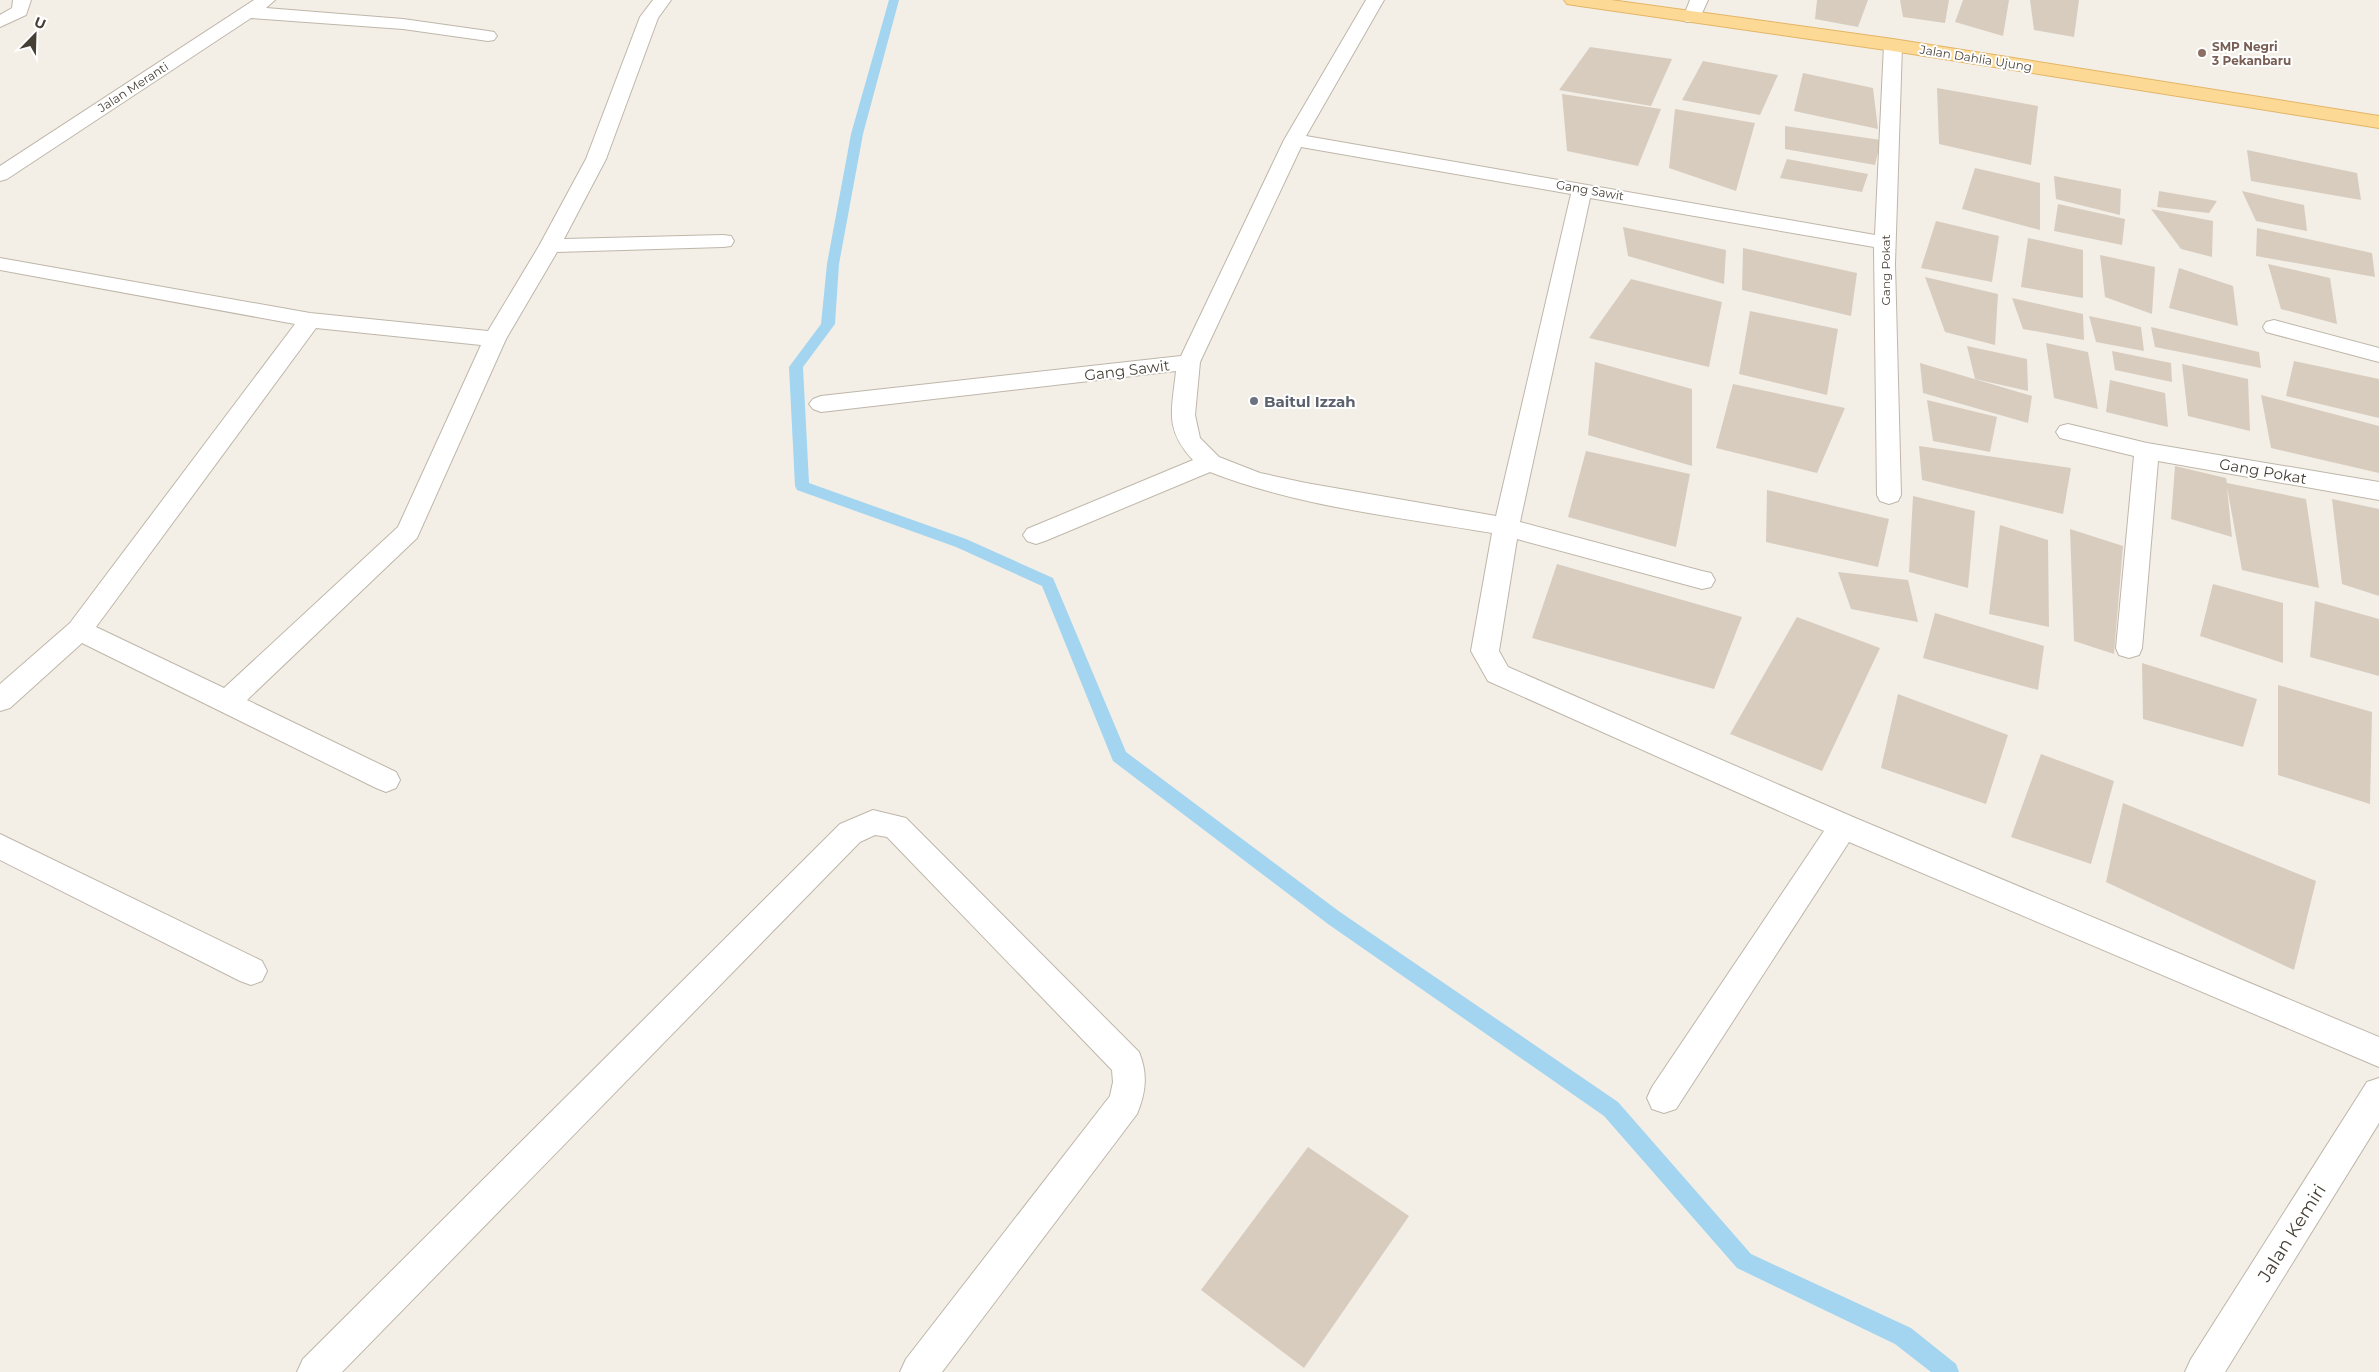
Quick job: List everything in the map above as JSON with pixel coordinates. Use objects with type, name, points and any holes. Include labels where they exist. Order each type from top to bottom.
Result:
[{"type":"main road","name":"Jalan Dahlia Ujung","points":[[1573,0],[1892,45],[2379,122]]},
{"type":"street","points":[[0,22],[20,11],[22,0]]},
{"type":"street","name":"Jalan Meranti","points":[[0,175],[266,0]]},
{"type":"street","points":[[227,702],[408,532],[495,339],[550,246],[596,159],[648,17],[662,0]]},
{"type":"street","name":"Gang Sawit","points":[[821,404],[1189,362],[1294,140],[1375,0]]},
{"type":"street","points":[[1692,18],[1699,0]]},
{"type":"street","points":[[248,12],[403,24],[488,36]]},
{"type":"street","name":"Gang Pokat","points":[[1889,495],[1885,243],[1892,45]]},
{"type":"street","name":"Gang Sawit","points":[[1294,140],[1885,243]]},
{"type":"street","points":[[1582,189],[1506,527],[1485,650],[1498,674],[1843,826],[2379,1052]]},
{"type":"street","points":[[550,246],[723,241]]},
{"type":"street","points":[[0,264],[310,320],[495,339]]},
{"type":"street","points":[[0,700],[80,630],[310,320]]},
{"type":"street","points":[[2274,327],[2379,355]]},
{"type":"street","points":[[1189,362],[1183,416],[1189,441],[1210,463],[1254,480],[1306,492],[1506,527],[1702,580]]},
{"type":"street","name":"Gang Pokat","points":[[2068,432],[2146,451],[2379,491]]},
{"type":"street","points":[[2129,648],[2146,451]]},
{"type":"street","points":[[1036,535],[1210,463]]},
{"type":"street","points":[[80,630],[386,780]]},
{"type":"street","points":[[316,1372],[850,833],[873,822],[896,827],[1128,1063],[1130,1082],[1125,1102],[919,1372]]},
{"type":"street","points":[[1664,1098],[1843,826]]},
{"type":"street","points":[[0,846],[251,971]]},
{"type":"street","name":"Jalan Kemiri","points":[[2204,1372],[2379,1093]]},
{"type":"building","points":[[1817,0],[1868,0],[1858,27],[1815,19]]},
{"type":"building","points":[[1900,0],[1949,0],[1945,23],[1903,17]]},
{"type":"building","points":[[1963,0],[2009,0],[2003,36],[1955,22]]},
{"type":"building","points":[[2030,0],[2079,0],[2074,37],[2034,30]]},
{"type":"building","points":[[1590,47],[1672,59],[1651,106],[1559,90]]},
{"type":"building","points":[[1703,61],[1778,75],[1760,115],[1682,100]]},
{"type":"building","points":[[1803,73],[1873,88],[1878,129],[1794,111]]},
{"type":"building","points":[[1937,88],[2038,106],[2031,165],[1939,144]]},
{"type":"building","points":[[1562,94],[1661,109],[1638,166],[1567,151]]},
{"type":"building","points":[[1675,109],[1755,123],[1736,191],[1669,168]]},
{"type":"building","points":[[1785,126],[1881,140],[1875,165],[1785,149]]},
{"type":"building","points":[[2247,150],[2357,173],[2361,200],[2251,181]]},
{"type":"building","points":[[1787,159],[1868,174],[1862,192],[1780,178]]},
{"type":"building","points":[[1975,168],[2040,183],[2040,230],[1962,209]]},
{"type":"building","points":[[2054,176],[2121,189],[2120,215],[2056,199]]},
{"type":"building","points":[[2159,191],[2217,201],[2209,213],[2157,207]]},
{"type":"building","points":[[2242,191],[2304,205],[2307,231],[2256,221]]},
{"type":"building","points":[[2058,204],[2125,219],[2122,245],[2054,231]]},
{"type":"building","points":[[2151,209],[2213,221],[2212,257],[2181,249]]},
{"type":"building","points":[[1936,221],[1999,236],[1992,282],[1921,268]]},
{"type":"building","points":[[1623,227],[1726,250],[1724,284],[1628,256]]},
{"type":"building","points":[[2257,228],[2372,253],[2375,277],[2256,256]]},
{"type":"building","points":[[2028,238],[2083,250],[2083,298],[2021,287]]},
{"type":"building","points":[[1743,248],[1857,273],[1851,316],[1742,290]]},
{"type":"building","points":[[2100,255],[2155,267],[2152,314],[2105,297]]},
{"type":"building","points":[[2268,264],[2330,278],[2337,324],[2281,309]]},
{"type":"building","points":[[2179,268],[2233,286],[2238,326],[2169,308]]},
{"type":"building","points":[[1925,277],[1998,294],[1995,345],[1945,332]]},
{"type":"building","points":[[1631,279],[1722,302],[1709,367],[1589,338]]},
{"type":"building","points":[[2012,298],[2083,314],[2084,340],[2023,329]]},
{"type":"building","points":[[1750,311],[1838,329],[1827,395],[1739,374]]},
{"type":"building","points":[[2089,316],[2141,327],[2144,351],[2096,342]]},
{"type":"building","points":[[2151,327],[2259,352],[2261,368],[2155,347]]},
{"type":"building","points":[[2046,343],[2088,352],[2098,409],[2054,398]]},
{"type":"building","points":[[1967,346],[2027,359],[2028,391],[1975,379]]},
{"type":"building","points":[[2112,351],[2171,363],[2172,382],[2115,370]]},
{"type":"building","points":[[2294,361],[2379,379],[2379,418],[2286,396]]},
{"type":"building","points":[[1595,362],[1692,389],[1692,466],[1588,435]]},
{"type":"building","points":[[1920,363],[2032,396],[2028,423],[1923,393]]},
{"type":"building","points":[[2182,364],[2248,379],[2250,431],[2188,416]]},
{"type":"building","points":[[2110,380],[2165,393],[2168,427],[2106,412]]},
{"type":"building","points":[[1733,384],[1845,408],[1817,473],[1716,448]]},
{"type":"building","points":[[2261,395],[2379,426],[2379,473],[2271,448]]},
{"type":"building","points":[[1927,400],[1997,417],[1990,452],[1933,441]]},
{"type":"building","points":[[1919,446],[2071,468],[2063,514],[1922,480]]},
{"type":"building","points":[[1586,451],[1690,474],[1676,547],[1568,517]]},
{"type":"building","points":[[2175,466],[2226,478],[2227,483],[2306,499],[2319,588],[2242,570],[2227,487],[2232,537],[2171,519]]},
{"type":"building","points":[[1767,490],[1889,519],[1878,567],[1766,542]]},
{"type":"building","points":[[1913,496],[1975,511],[1968,588],[1909,572]]},
{"type":"building","points":[[2332,499],[2379,509],[2379,596],[2342,584]]},
{"type":"building","points":[[2000,525],[2048,540],[2049,627],[1989,614]]},
{"type":"building","points":[[2070,529],[2123,546],[2114,654],[2074,641]]},
{"type":"building","points":[[1557,564],[1742,617],[1714,689],[1532,638]]},
{"type":"building","points":[[1838,572],[1908,580],[1918,622],[1851,609]]},
{"type":"building","points":[[2213,584],[2283,603],[2283,663],[2200,636]]},
{"type":"building","points":[[2315,601],[2379,619],[2379,676],[2310,657]]},
{"type":"building","points":[[1935,613],[2044,646],[2038,690],[1923,658]]},
{"type":"building","points":[[1797,617],[1880,648],[1822,771],[1730,734]]},
{"type":"building","points":[[2142,663],[2257,699],[2243,747],[2143,719]]},
{"type":"building","points":[[2278,685],[2372,712],[2370,804],[2278,775]]},
{"type":"building","points":[[1898,694],[2008,735],[1986,804],[1881,768]]},
{"type":"building","points":[[2041,754],[2114,781],[2091,864],[2011,837]]},
{"type":"building","points":[[2123,803],[2316,881],[2294,970],[2106,882]]},
{"type":"building","points":[[1308,1147],[1409,1216],[1304,1368],[1201,1290]]},
{"type":"waterway","points":[[894,0],[857,134],[833,264],[828,324],[796,367],[802,486],[961,543],[1048,582],[1119,756],[1334,918],[1611,1109],[1744,1261],[1903,1336],[1948,1372]]},
{"type":"place","name":"SMP Negri 3 Pekanbaru","points":[[2202,53]]},
{"type":"place","name":"Baitul Izzah","points":[[1254,401]]}]
